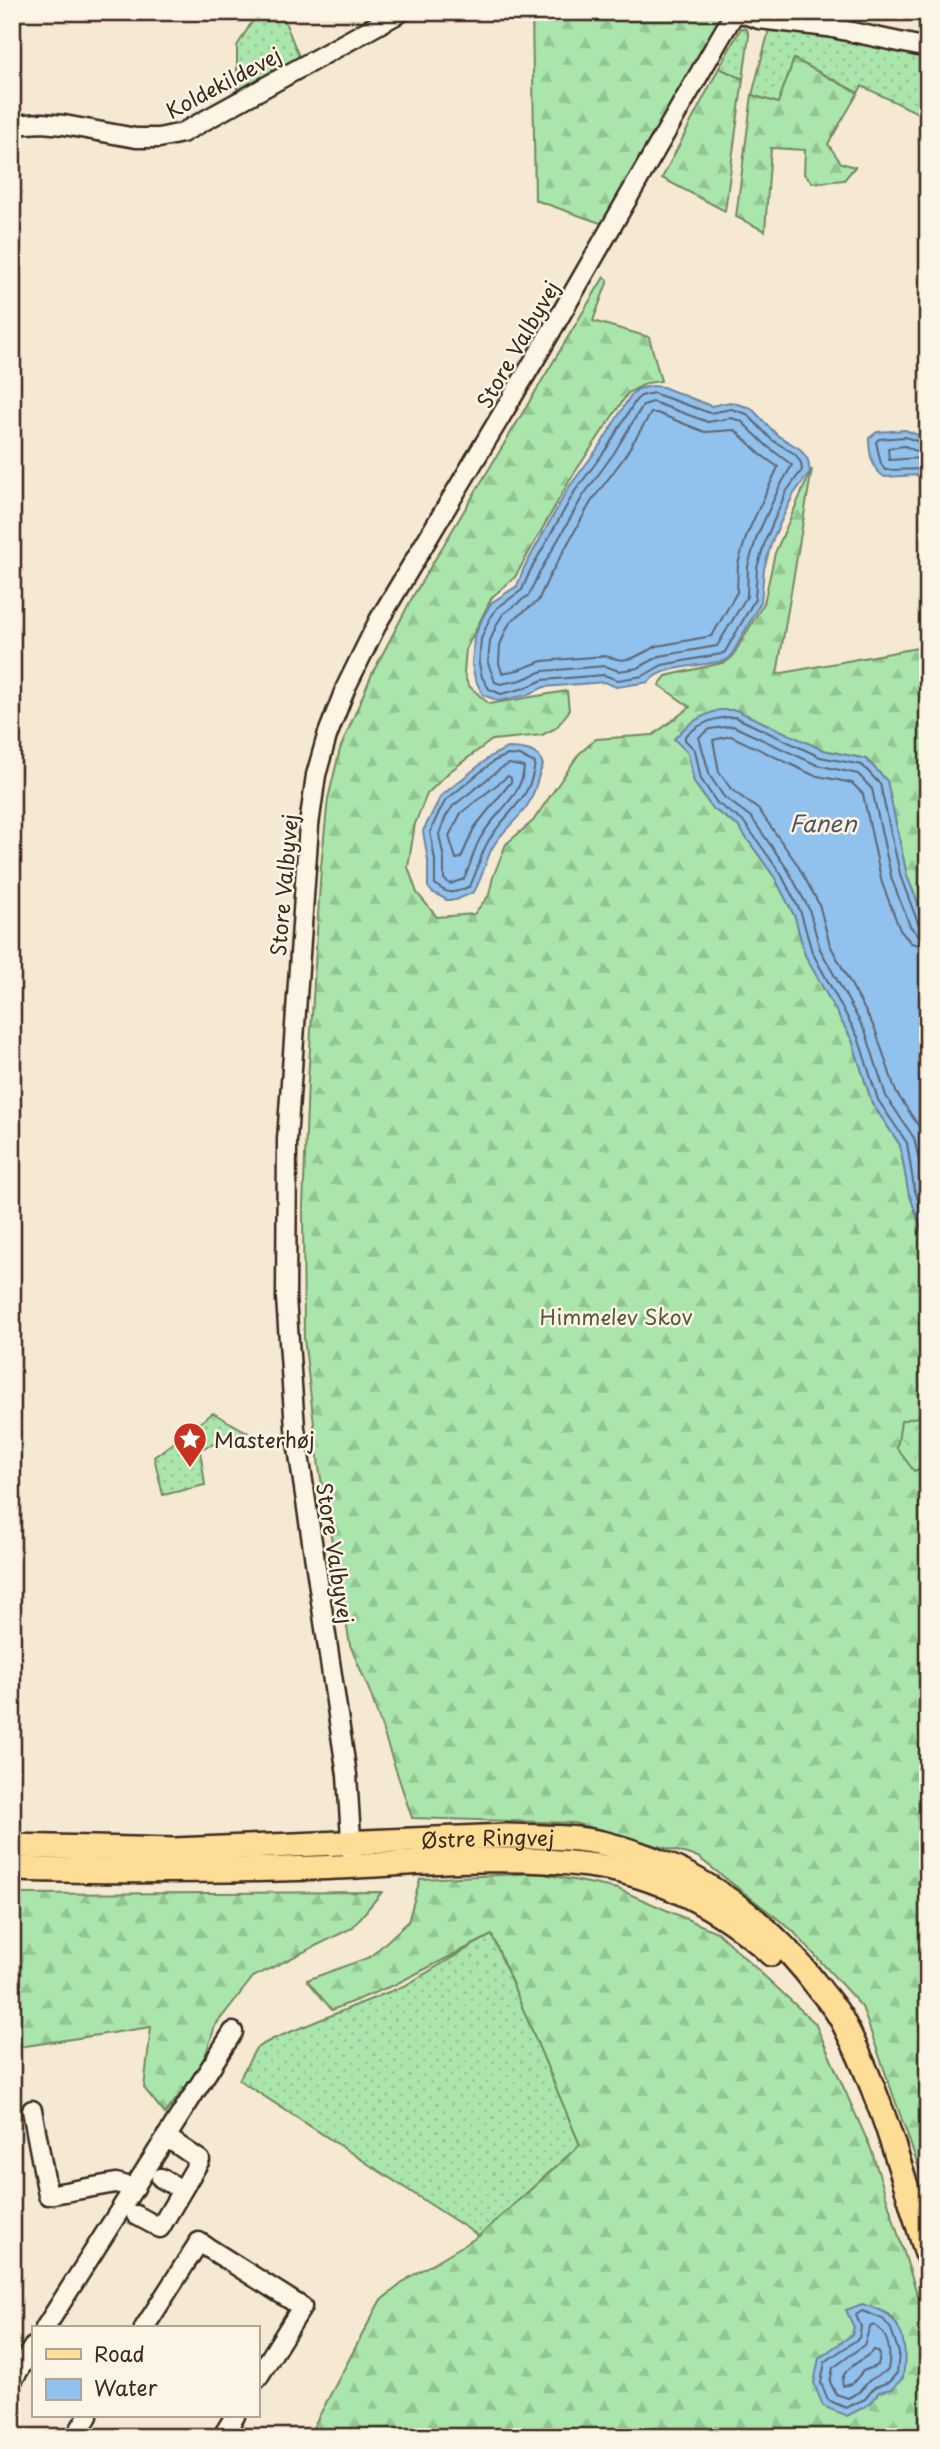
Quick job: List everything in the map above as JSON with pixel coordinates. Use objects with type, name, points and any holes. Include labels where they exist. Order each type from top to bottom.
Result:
[{"type":"main road","name":"Østre Ringvej","points":[[12,1846],[174,1850],[506,1836],[559,1838],[604,1844],[650,1858],[695,1878],[737,1905],[775,1937],[804,1969],[842,2019],[892,2141],[928,2257]]},
{"type":"main road","name":"Østre Ringvej","points":[[12,1869],[175,1872],[521,1860],[590,1865],[648,1879],[695,1900],[758,1941],[796,1978],[836,2026],[865,2070]]},
{"type":"street","name":"Koldekildevej","points":[[12,125],[64,125],[136,138],[159,138],[182,133],[401,12]]},
{"type":"street","name":"Store Valbyvej","points":[[352,1867],[347,1775],[295,1428],[286,1298],[287,1140],[309,825],[316,775],[327,736],[346,687],[379,620],[525,377],[736,12],[759,19],[828,27],[928,48]]},
{"type":"street","points":[[46,2326],[233,2032]]},
{"type":"street","points":[[32,2110],[48,2195],[116,2183],[135,2188]]},
{"type":"street","points":[[136,2215],[160,2228],[200,2160],[166,2137]]},
{"type":"street","points":[[161,2178],[182,2190]]},
{"type":"street","points":[[145,2326],[199,2242],[302,2307],[259,2376]]},
{"type":"street","points":[[12,2381],[32,2349]]},
{"type":"street","points":[[75,2437],[87,2418]]},
{"type":"street","points":[[222,2437],[234,2418]]},
{"type":"green space","points":[[258,12],[281,12],[300,59],[237,93],[237,46]]},
{"type":"green space","points":[[532,12],[725,12],[606,225],[535,200]]},
{"type":"green space","points":[[741,28],[747,29],[749,36],[743,79],[719,68]]},
{"type":"green space","points":[[769,30],[834,33],[928,59],[928,118],[862,86],[858,93],[794,59],[778,104],[752,95]]},
{"type":"green space","points":[[794,59],[858,93],[828,144],[841,163],[855,167],[844,180],[813,183],[804,174],[805,150],[771,148],[765,231],[736,217],[752,95],[778,103]]},
{"type":"green space","points":[[719,68],[743,79],[725,211],[662,178]]},
{"type":"green space","name":"Himmelev Skov","points":[[604,277],[608,280],[593,321],[649,337],[661,381],[647,383],[628,393],[571,478],[515,577],[492,597],[466,649],[464,673],[468,685],[489,704],[567,691],[569,711],[556,728],[542,735],[492,740],[449,772],[427,794],[415,824],[408,867],[417,893],[437,917],[474,914],[489,895],[506,844],[533,821],[579,754],[596,739],[653,735],[690,707],[659,685],[666,676],[726,662],[732,657],[764,603],[775,553],[812,469],[777,674],[928,646],[928,928],[907,876],[887,781],[866,759],[823,750],[736,710],[688,753],[694,782],[712,808],[738,826],[775,878],[795,917],[805,955],[852,1040],[872,1103],[900,1145],[908,1190],[928,1248],[928,2193],[862,2007],[792,1930],[698,1857],[574,1823],[412,1818],[370,1692],[350,1645],[319,1467],[304,1338],[303,1208],[321,867],[328,799],[340,749],[372,674],[413,596]]},
{"type":"green space","points":[[213,1413],[247,1432],[200,1449],[205,1485],[163,1495],[154,1457]]},
{"type":"green space","points":[[928,1414],[928,1466],[914,1471],[897,1448],[901,1421]]},
{"type":"green space","points":[[539,1873],[618,1889],[717,1932],[815,2023],[871,2149],[928,2328],[928,2437],[308,2437],[380,2301],[410,2277],[479,2236],[580,2145],[492,1935],[396,1984],[332,2010],[307,1980],[370,1957],[408,1922],[420,1879]],"holes":[[[862,2304],[888,2314],[898,2326],[892,2389],[879,2392],[870,2404],[819,2358],[852,2335],[854,2327],[850,2318]]]},
{"type":"green space","points":[[382,1892],[352,1928],[253,1977],[215,2026],[203,2063],[165,2114],[144,2088],[151,2027],[12,2048],[12,1894]]},
{"type":"green space","points":[[492,1934],[580,2145],[479,2236],[239,2080],[256,2048],[406,1985]]},
{"type":"water","points":[[663,387],[711,406],[730,402],[751,408],[777,435],[800,449],[808,460],[810,472],[793,495],[772,541],[764,569],[761,602],[730,658],[723,661],[671,670],[649,682],[616,687],[605,682],[544,687],[527,695],[499,701],[483,695],[472,665],[474,638],[483,617],[491,603],[517,586],[524,568],[569,487],[601,444],[631,395],[638,389]]},
{"type":"water","points":[[905,430],[928,439],[928,477],[885,477],[874,466],[869,438],[877,432]]},
{"type":"water","name":"Fanen","points":[[719,710],[736,710],[823,750],[866,759],[887,781],[907,876],[928,928],[928,1248],[908,1190],[900,1145],[872,1103],[852,1040],[805,955],[795,917],[775,878],[738,826],[712,808],[694,782],[688,753],[674,739],[694,721]]},
{"type":"water","points":[[507,748],[529,750],[541,760],[543,765],[532,796],[523,812],[495,843],[474,892],[456,900],[447,900],[428,887],[428,861],[423,831],[441,796],[491,756]]},
{"type":"water","points":[[862,2304],[885,2313],[899,2328],[905,2353],[903,2378],[892,2389],[879,2392],[870,2404],[847,2416],[823,2406],[814,2383],[819,2358],[852,2335],[854,2327],[846,2310]]},
{"type":"place","name":"Masterhøj","points":[[190,1469]]}]
